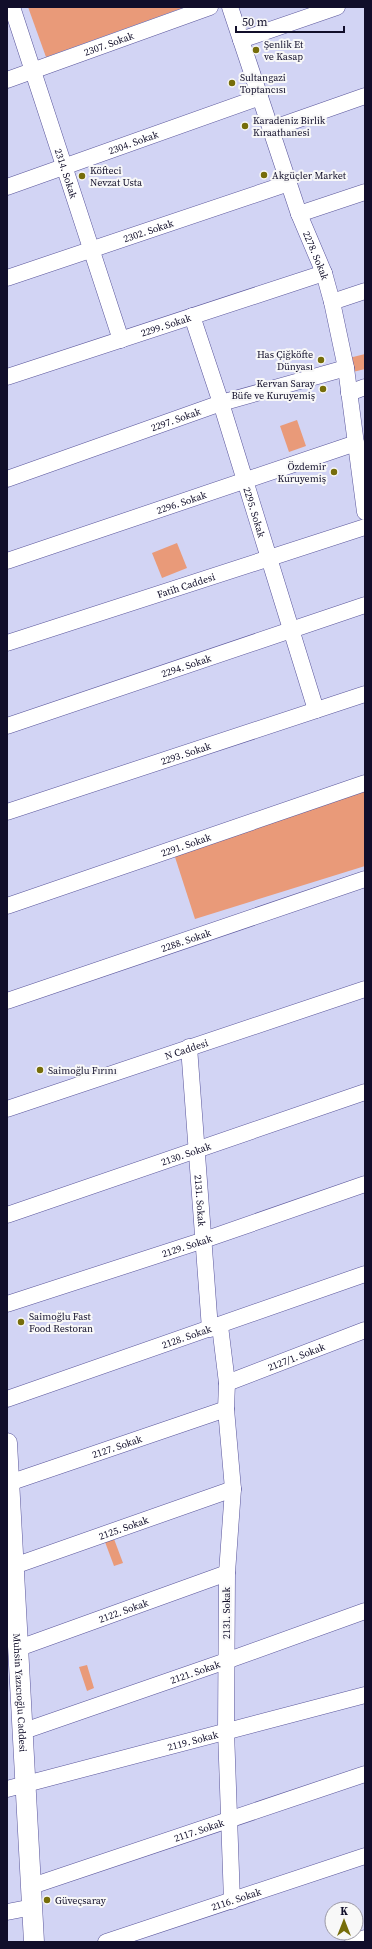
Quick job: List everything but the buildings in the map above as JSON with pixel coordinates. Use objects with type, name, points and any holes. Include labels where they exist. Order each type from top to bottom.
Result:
[{"type":"main road","name":"Muhsin Yazıcıoğlu Caddesi","points":[[7,1453],[12,1574],[19,1648],[14,1672],[24,1731],[18,1787],[32,1886],[34,1942]]},
{"type":"street","name":"2314. Sokak","points":[[12,7],[34,70],[63,167],[121,340]]},
{"type":"street","name":"2307. Sokak","points":[[7,80],[210,7]]},
{"type":"street","name":"2278. Sokak","points":[[230,7],[299,214],[324,273],[332,302],[346,368],[356,443],[363,477],[365,512]]},
{"type":"street","points":[[241,40],[337,7]]},
{"type":"street","points":[[271,129],[365,96]]},
{"type":"street","name":"2304. Sokak","points":[[7,187],[260,98]]},
{"type":"street","name":"2302. Sokak","points":[[7,278],[289,183]]},
{"type":"street","points":[[299,214],[365,192]]},
{"type":"street","name":"2299. Sokak","points":[[7,377],[324,273]]},
{"type":"street","points":[[332,302],[365,291]]},
{"type":"street","name":"2295. Sokak","points":[[192,316],[221,402],[316,710]]},
{"type":"street","name":"2297. Sokak","points":[[7,479],[221,402],[346,368]]},
{"type":"street","points":[[349,393],[365,387]]},
{"type":"street","name":"2296. Sokak","points":[[7,561],[356,443]]},
{"type":"street","name":"Fatih Caddesi","points":[[7,643],[365,527]]},
{"type":"street","name":"2294. Sokak","points":[[7,726],[365,605]]},
{"type":"street","name":"2293. Sokak","points":[[7,812],[365,694]]},
{"type":"street","name":"2291. Sokak","points":[[7,906],[365,783]]},
{"type":"street","name":"2288. Sokak","points":[[7,1001],[365,879]]},
{"type":"street","name":"N Caddesi","points":[[7,1108],[365,989]]},
{"type":"street","name":"2131. Sokak","points":[[190,1047],[204,1240],[215,1328],[227,1383],[226,1409],[233,1489],[227,1573],[226,1661],[226,1731],[232,1900]]},
{"type":"street","name":"2130. Sokak","points":[[7,1215],[365,1092]]},
{"type":"street","name":"2129. Sokak","points":[[7,1304],[204,1240],[365,1184]]},
{"type":"street","name":"2128. Sokak","points":[[7,1399],[215,1328],[365,1274]]},
{"type":"street","name":"2127/1. Sokak","points":[[227,1383],[365,1330]]},
{"type":"street","name":"2127. Sokak","points":[[9,1483],[226,1409]]},
{"type":"street","name":"2125. Sokak","points":[[12,1574],[233,1489]]},
{"type":"street","name":"2122. Sokak","points":[[19,1648],[227,1573]]},
{"type":"street","name":"2121. Sokak","points":[[24,1731],[365,1611]]},
{"type":"street","name":"2119. Sokak","points":[[18,1787],[365,1695]]},
{"type":"street","name":"2117. Sokak","points":[[32,1886],[365,1774]]},
{"type":"street","name":"2116. Sokak","points":[[106,1942],[365,1856]]},
{"type":"street","points":[[7,1912],[33,1907]]},
{"type":"street","points":[[353,1942],[365,1938]]},
{"type":"shaded area","points":[[28,7],[185,7],[46,57]]},
{"type":"shaded area","points":[[365,354],[365,369],[353,372],[349,358]]},
{"type":"shaded area","points":[[297,420],[306,446],[289,452],[280,426]]},
{"type":"shaded area","points":[[177,543],[187,568],[162,578],[152,553]]},
{"type":"shaded area","points":[[365,790],[365,866],[195,919],[174,854]]},
{"type":"shaded area","points":[[114,1539],[123,1563],[114,1566],[105,1542]]},
{"type":"shaded area","points":[[87,1665],[94,1688],[87,1691],[79,1667]]},
{"type":"place","name":"Şenlik Et ve Kasap","points":[[256,50]]},
{"type":"place","name":"Sultangazi Toptancısı","points":[[232,83]]},
{"type":"place","name":"Karadeniz Birlik Kıraathanesi","points":[[245,126]]},
{"type":"place","name":"Akgüçler Market","points":[[264,175]]},
{"type":"place","name":"Köfteci Nevzat Usta","points":[[82,176]]},
{"type":"place","name":"Has Çiğköfte Dünyası","points":[[321,360]]},
{"type":"place","name":"Kervan Saray Büfe ve Kuruyemiş","points":[[323,389]]},
{"type":"place","name":"Özdemir Kuruyemiş","points":[[334,472]]},
{"type":"place","name":"Saimoğlu Fırını","points":[[40,1070]]},
{"type":"place","name":"Saimoğlu Fast Food Restoran","points":[[21,1322]]},
{"type":"place","name":"Güveçsaray","points":[[47,1900]]}]
